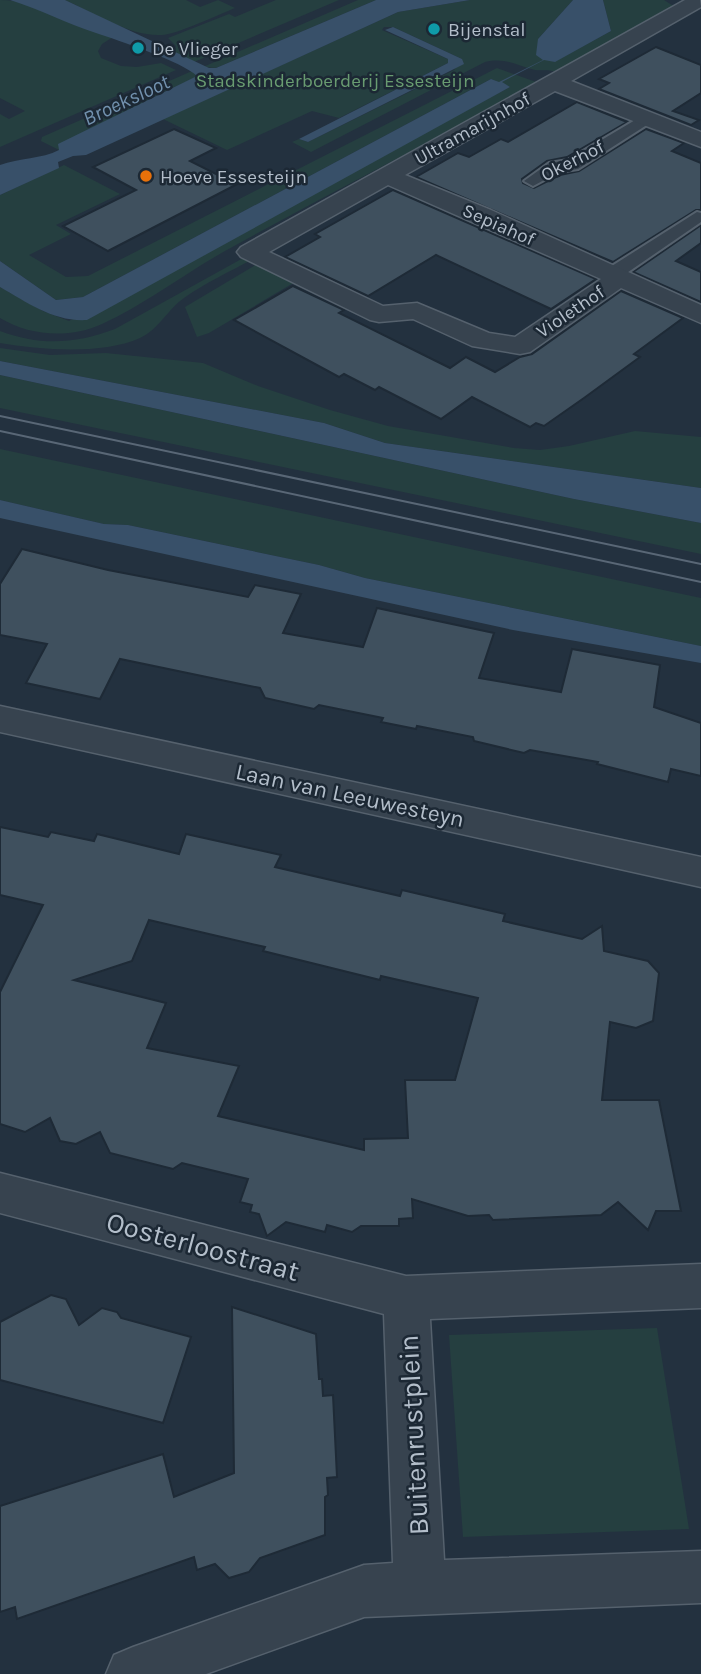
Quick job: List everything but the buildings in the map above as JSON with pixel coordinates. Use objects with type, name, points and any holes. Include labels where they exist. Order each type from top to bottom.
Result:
[{"type":"street","name":"Ultramarijnhof","points":[[250,252],[695,3]]},
{"type":"street","name":"Okerhof","points":[[555,83],[701,140]]},
{"type":"street","name":"Okerhof","points":[[533,181],[555,167],[572,165],[648,118]]},
{"type":"street","name":"Sepiahof","points":[[385,176],[482,215],[701,315]]},
{"type":"street","points":[[615,277],[697,217]]},
{"type":"street","name":"Violethof","points":[[250,252],[435,341],[482,340],[520,346],[615,277]]},
{"type":"street","name":"Laan van Leeuwesteyn","points":[[0,719],[701,872]]},
{"type":"street","name":"Oosterloostraat","points":[[0,1193],[406,1298]]},
{"type":"street","points":[[406,1298],[701,1286]]},
{"type":"street","name":"Buitenrustplein","points":[[406,1298],[420,1587]]},
{"type":"street","points":[[133,1674],[364,1591],[701,1577]]},
{"type":"green space","points":[[0,0],[43,9],[113,37],[102,44],[98,51],[101,58],[121,66],[137,67],[161,63],[176,70],[0,147],[0,114],[9,119],[25,111],[0,98]]},
{"type":"green space","points":[[65,0],[186,0],[200,7],[218,0],[235,8],[177,32],[150,35],[113,23]]},
{"type":"green space","points":[[276,0],[339,0],[194,62],[174,54],[176,46],[168,38],[229,14],[235,17]]},
{"type":"green space","points":[[358,0],[376,0],[216,68],[203,67]]},
{"type":"green space","name":"Stadskinderboerderij Essesteijn","points":[[470,0],[573,0],[538,39],[554,62],[611,31],[603,0],[664,0],[675,7],[558,73],[535,70],[505,61],[485,62],[311,152],[292,142],[299,139],[308,142],[454,70],[462,59],[393,27],[384,27],[382,30],[448,59],[448,63],[339,118],[312,111],[227,150],[163,119],[398,12]]},
{"type":"green space","points":[[497,68],[539,83],[225,251],[117,317],[89,329],[63,333],[24,329],[0,318],[0,287],[43,311],[69,321],[510,87],[491,79],[83,297],[56,300],[0,261],[0,195],[64,165],[120,194],[56,225],[71,234],[29,255],[66,277],[88,276]]},
{"type":"green space","points":[[192,71],[197,76],[195,78],[159,94],[59,150],[41,141],[42,137]]},
{"type":"green space","points":[[245,257],[251,260],[192,293],[140,338],[108,347],[71,350],[0,343],[0,331],[29,339],[57,341],[86,338],[115,329]]},
{"type":"green space","points":[[259,263],[295,282],[209,333],[197,337],[185,307]]},
{"type":"green space","points":[[0,348],[50,355],[106,353],[203,363],[258,386],[388,426],[514,448],[540,450],[569,446],[635,431],[701,437],[701,488],[385,443],[324,423],[0,361]]},
{"type":"green space","points":[[0,375],[574,499],[701,523],[701,554],[0,408]]},
{"type":"green space","points":[[0,449],[701,598],[701,646],[365,578],[319,565],[128,525],[104,524],[0,500]]},
{"type":"green space","points":[[657,1328],[689,1529],[463,1537],[449,1335]]},
{"type":"water","points":[[10,0],[65,0],[209,68],[216,68],[376,0],[470,0],[398,12],[86,155],[73,156],[58,162],[59,168],[0,195],[0,165],[59,150],[58,144],[197,76],[164,58]]},
{"type":"water","points":[[573,0],[603,0],[611,31],[555,62],[544,60],[502,82],[510,87],[87,320],[52,315],[0,287],[0,261],[56,300],[83,297],[491,79],[499,82],[543,60],[536,55],[538,39]]},
{"type":"water","points":[[393,27],[462,59],[464,64],[308,142],[299,139],[448,63],[448,59],[385,30]]},
{"type":"water","points":[[0,361],[324,423],[385,443],[701,488],[701,523],[574,499],[0,375]]},
{"type":"water","points":[[0,500],[104,524],[128,525],[319,565],[365,578],[701,646],[701,663],[513,630],[0,518]]},
{"type":"tram line","points":[[0,416],[701,564]]},
{"type":"tram line","points":[[0,431],[701,582]]},
{"type":"place","name":"Bijenstal","points":[[434,29]]},
{"type":"place","name":"De Vlieger","points":[[138,48]]},
{"type":"place","name":"Hoeve Essesteijn","points":[[146,176]]},
{"type":"water label","name":"Broeksloot","points":[[126,100]]}]
